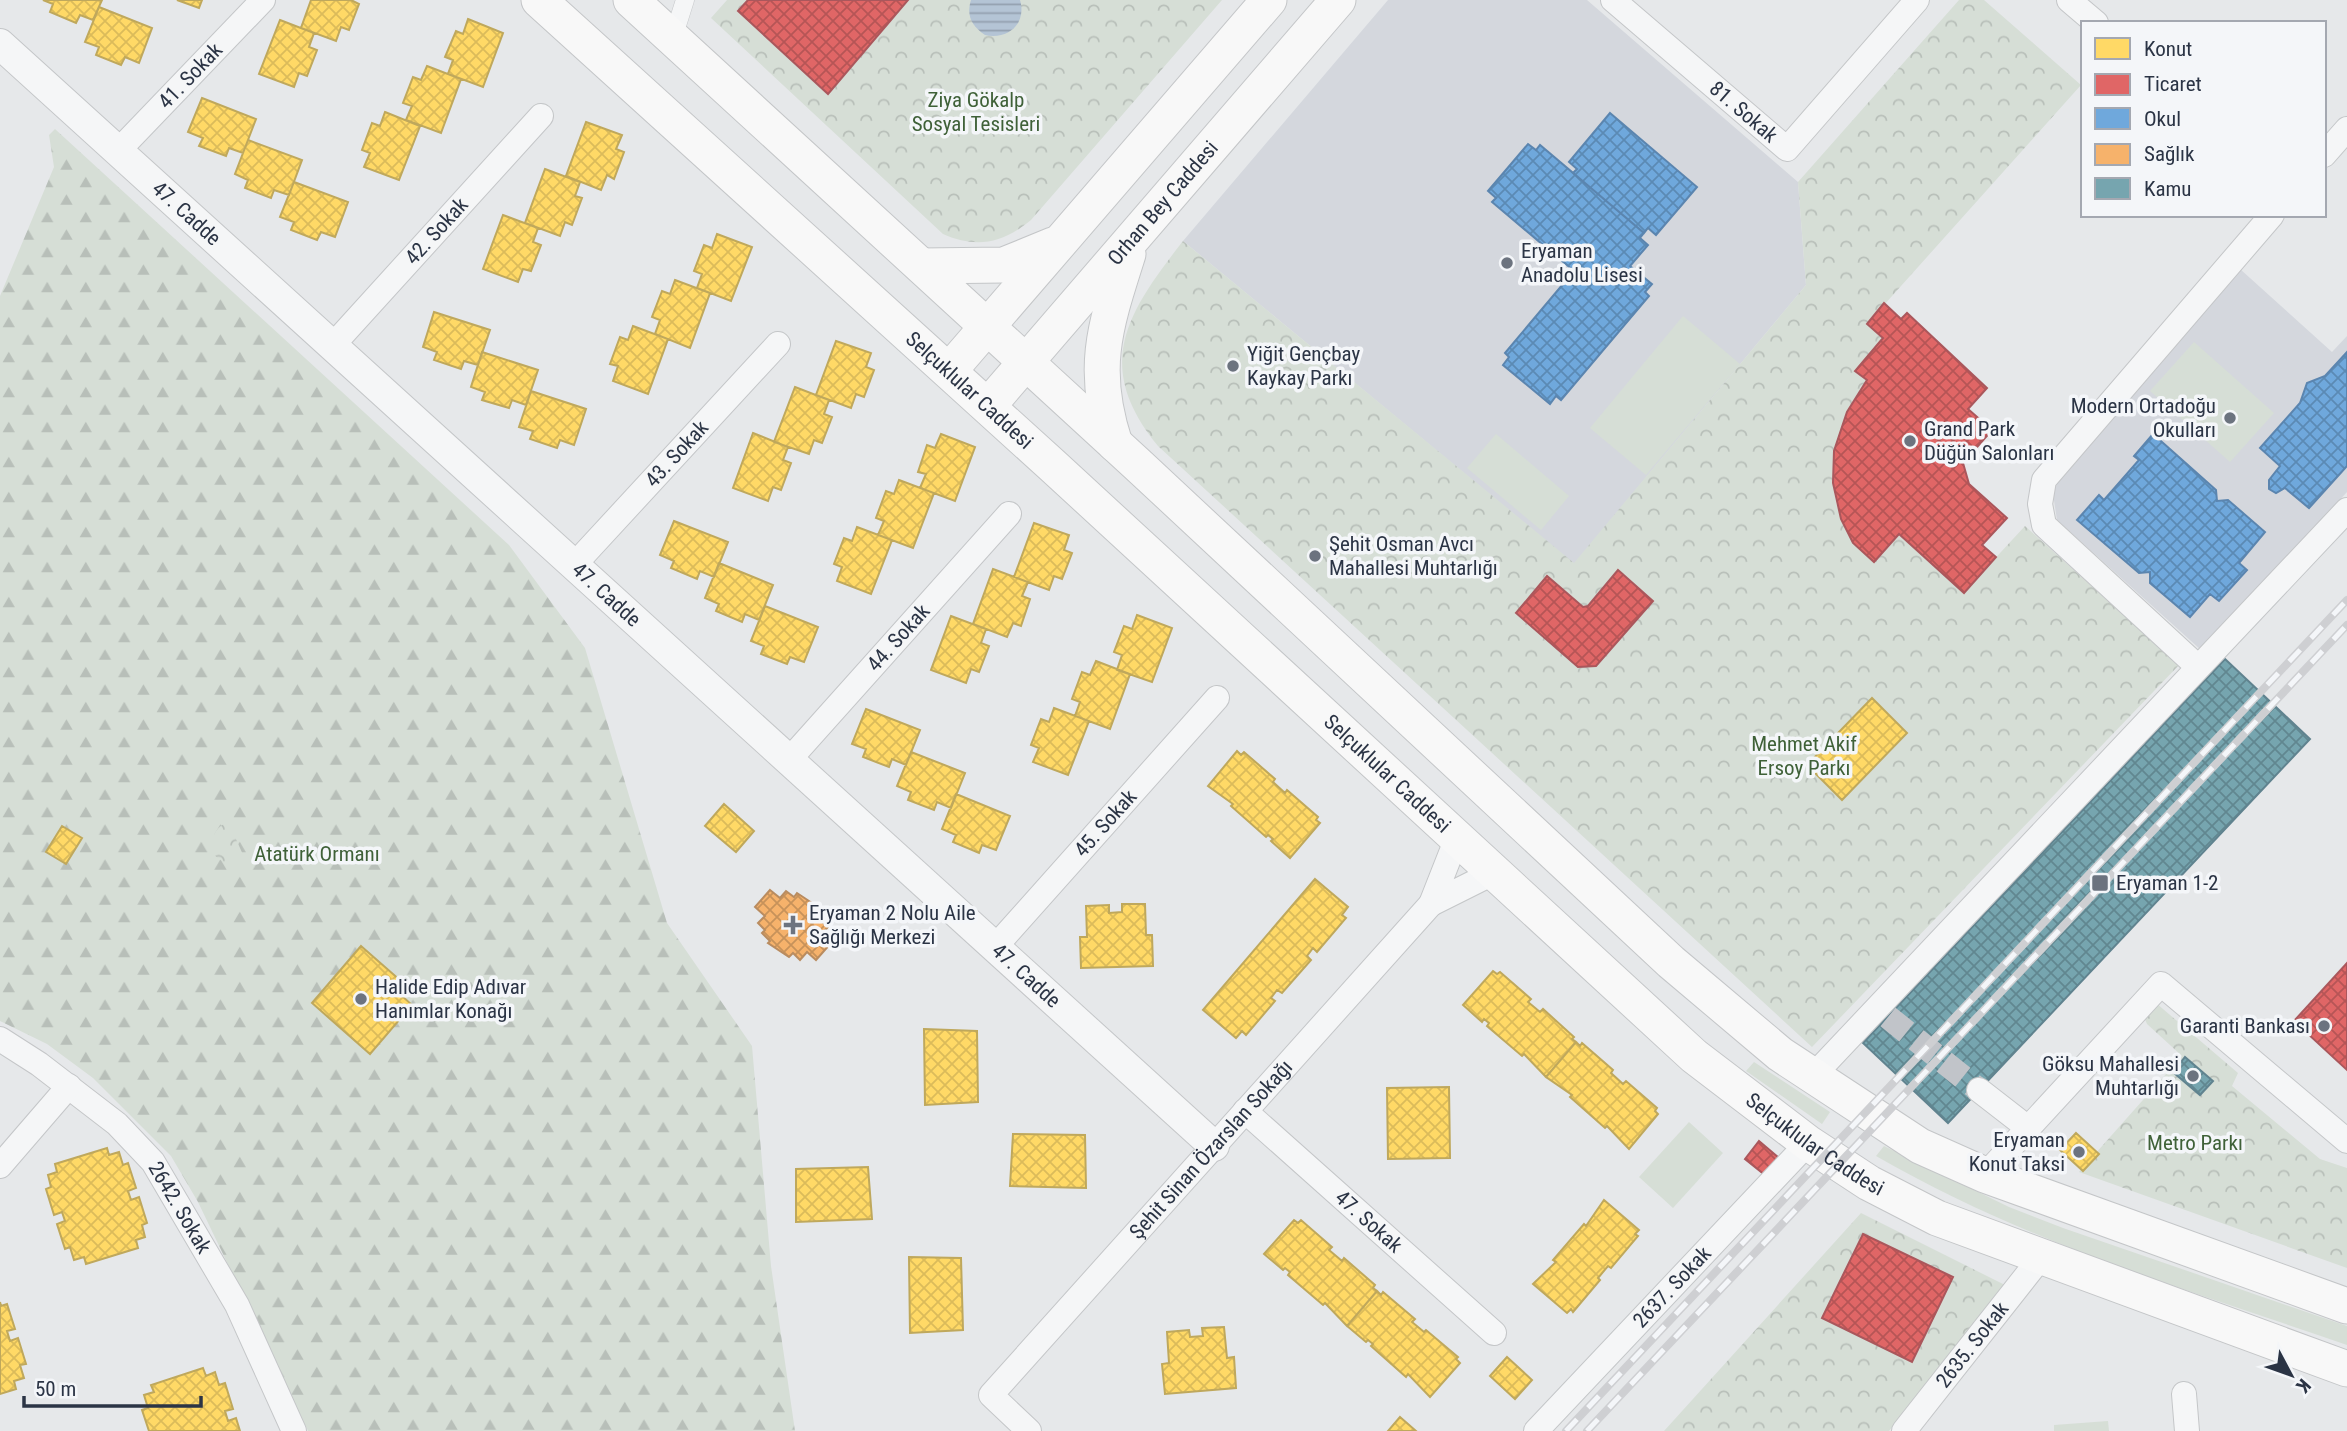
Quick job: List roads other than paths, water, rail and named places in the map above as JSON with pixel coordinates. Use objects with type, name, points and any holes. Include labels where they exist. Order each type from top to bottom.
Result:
[{"type":"main road","name":"Selçuklular Caddesi","points":[[539,0],[988,406],[1694,1056],[1808,1143],[1869,1183],[1937,1218],[2347,1369]]},
{"type":"main road","points":[[631,0],[1115,444],[1671,962],[1812,1077],[1920,1146],[1985,1175],[2347,1306]]},
{"type":"main road","points":[[949,371],[1269,0]]},
{"type":"main road","name":"Orhan Bey Caddesi","points":[[988,406],[1338,0]]},
{"type":"main road","points":[[1115,444],[1104,405],[1101,365],[1110,309],[1133,238]]},
{"type":"main road","points":[[922,266],[1004,265],[1034,256],[1062,240]]},
{"type":"main road","points":[[1457,838],[1494,797]]},
{"type":"main road","points":[[1495,872],[1532,833]]},
{"type":"street","name":"41. Sokak","points":[[119,150],[263,0]]},
{"type":"street","points":[[673,38],[685,0]]},
{"type":"street","name":"81. Sokak","points":[[1613,0],[1787,149],[1917,0]]},
{"type":"street","name":"47. Cadde","points":[[0,44],[1214,1146]]},
{"type":"street","name":"42. Sokak","points":[[333,345],[541,116]]},
{"type":"street","points":[[2326,153],[2347,129]]},
{"type":"street","points":[[2198,667],[2044,525],[2039,504],[2044,480],[2270,217]]},
{"type":"street","name":"43. Sokak","points":[[575,564],[778,344]]},
{"type":"street","points":[[1812,1077],[1882,1012],[2198,667],[2347,510]]},
{"type":"street","name":"44. Sokak","points":[[789,760],[1009,514]]},
{"type":"street","name":"45. Sokak","points":[[995,947],[1217,698]]},
{"type":"street","points":[[1431,904],[1457,838]]},
{"type":"street","points":[[1431,904],[1495,872]]},
{"type":"street","name":"Şehit Sinan Özarslan Sokağı","points":[[1029,1431],[991,1395],[1431,904]]},
{"type":"street","points":[[1985,1175],[2161,984],[2347,1141]]},
{"type":"street","name":"2642. Sokak","points":[[0,1039],[69,1086],[117,1124],[164,1177],[237,1305],[295,1431]]},
{"type":"street","points":[[0,1166],[69,1086]]},
{"type":"street","points":[[1979,1090],[2028,1128]]},
{"type":"street","name":"47. Sokak","points":[[1245,1111],[1494,1333]]},
{"type":"street","name":"2637. Sokak","points":[[1536,1431],[1808,1143]]},
{"type":"street","name":"2635. Sokak","points":[[1903,1431],[2042,1256]]},
{"type":"street","points":[[2184,1394],[2187,1431]]},
{"type":"water","points":[[971,0],[1020,0],[1021,16],[1014,28],[1008,32],[985,35],[971,20]]},
{"type":"tunnel","points":[[1888,1017],[1979,1090]]},
{"type":"railway","points":[[1566,1431],[2347,600]]},
{"type":"railway","points":[[1587,1431],[2347,625]]},
{"type":"place","name":"Eryaman Anadolu Lisesi","points":[[1507,263]]},
{"type":"place","name":"Yiğit Gençbay Kaykay Parkı","points":[[1233,366]]},
{"type":"place","name":"Modern Ortadoğu Okulları","points":[[2230,418]]},
{"type":"place","name":"Grand Park Düğün Salonları","points":[[1910,441]]},
{"type":"place","name":"Şehit Osman Avcı Mahallesi Muhtarlığı","points":[[1315,556]]},
{"type":"place","name":"Eryaman 1-2","points":[[2100,883]]},
{"type":"place","name":"Eryaman 2 Nolu Aile Sağlığı Merkezi","points":[[793,925]]},
{"type":"place","name":"Halide Edip Adıvar Hanımlar Konağı","points":[[361,999]]},
{"type":"place","name":"Garanti Bankası","points":[[2324,1026]]},
{"type":"place","name":"Göksu Mahallesi Muhtarlığı","points":[[2193,1076]]},
{"type":"place","name":"Eryaman Konut Taksi","points":[[2079,1152]]},
{"type":"park label","name":"Ziya Gökalp Sosyal Tesisleri","points":[[976,112]]},
{"type":"park label","name":"Mehmet Akif Ersoy Parkı","points":[[1804,756]]},
{"type":"park label","name":"Atatürk Ormanı","points":[[317,854]]},
{"type":"park label","name":"Metro Parkı","points":[[2195,1143]]}]
